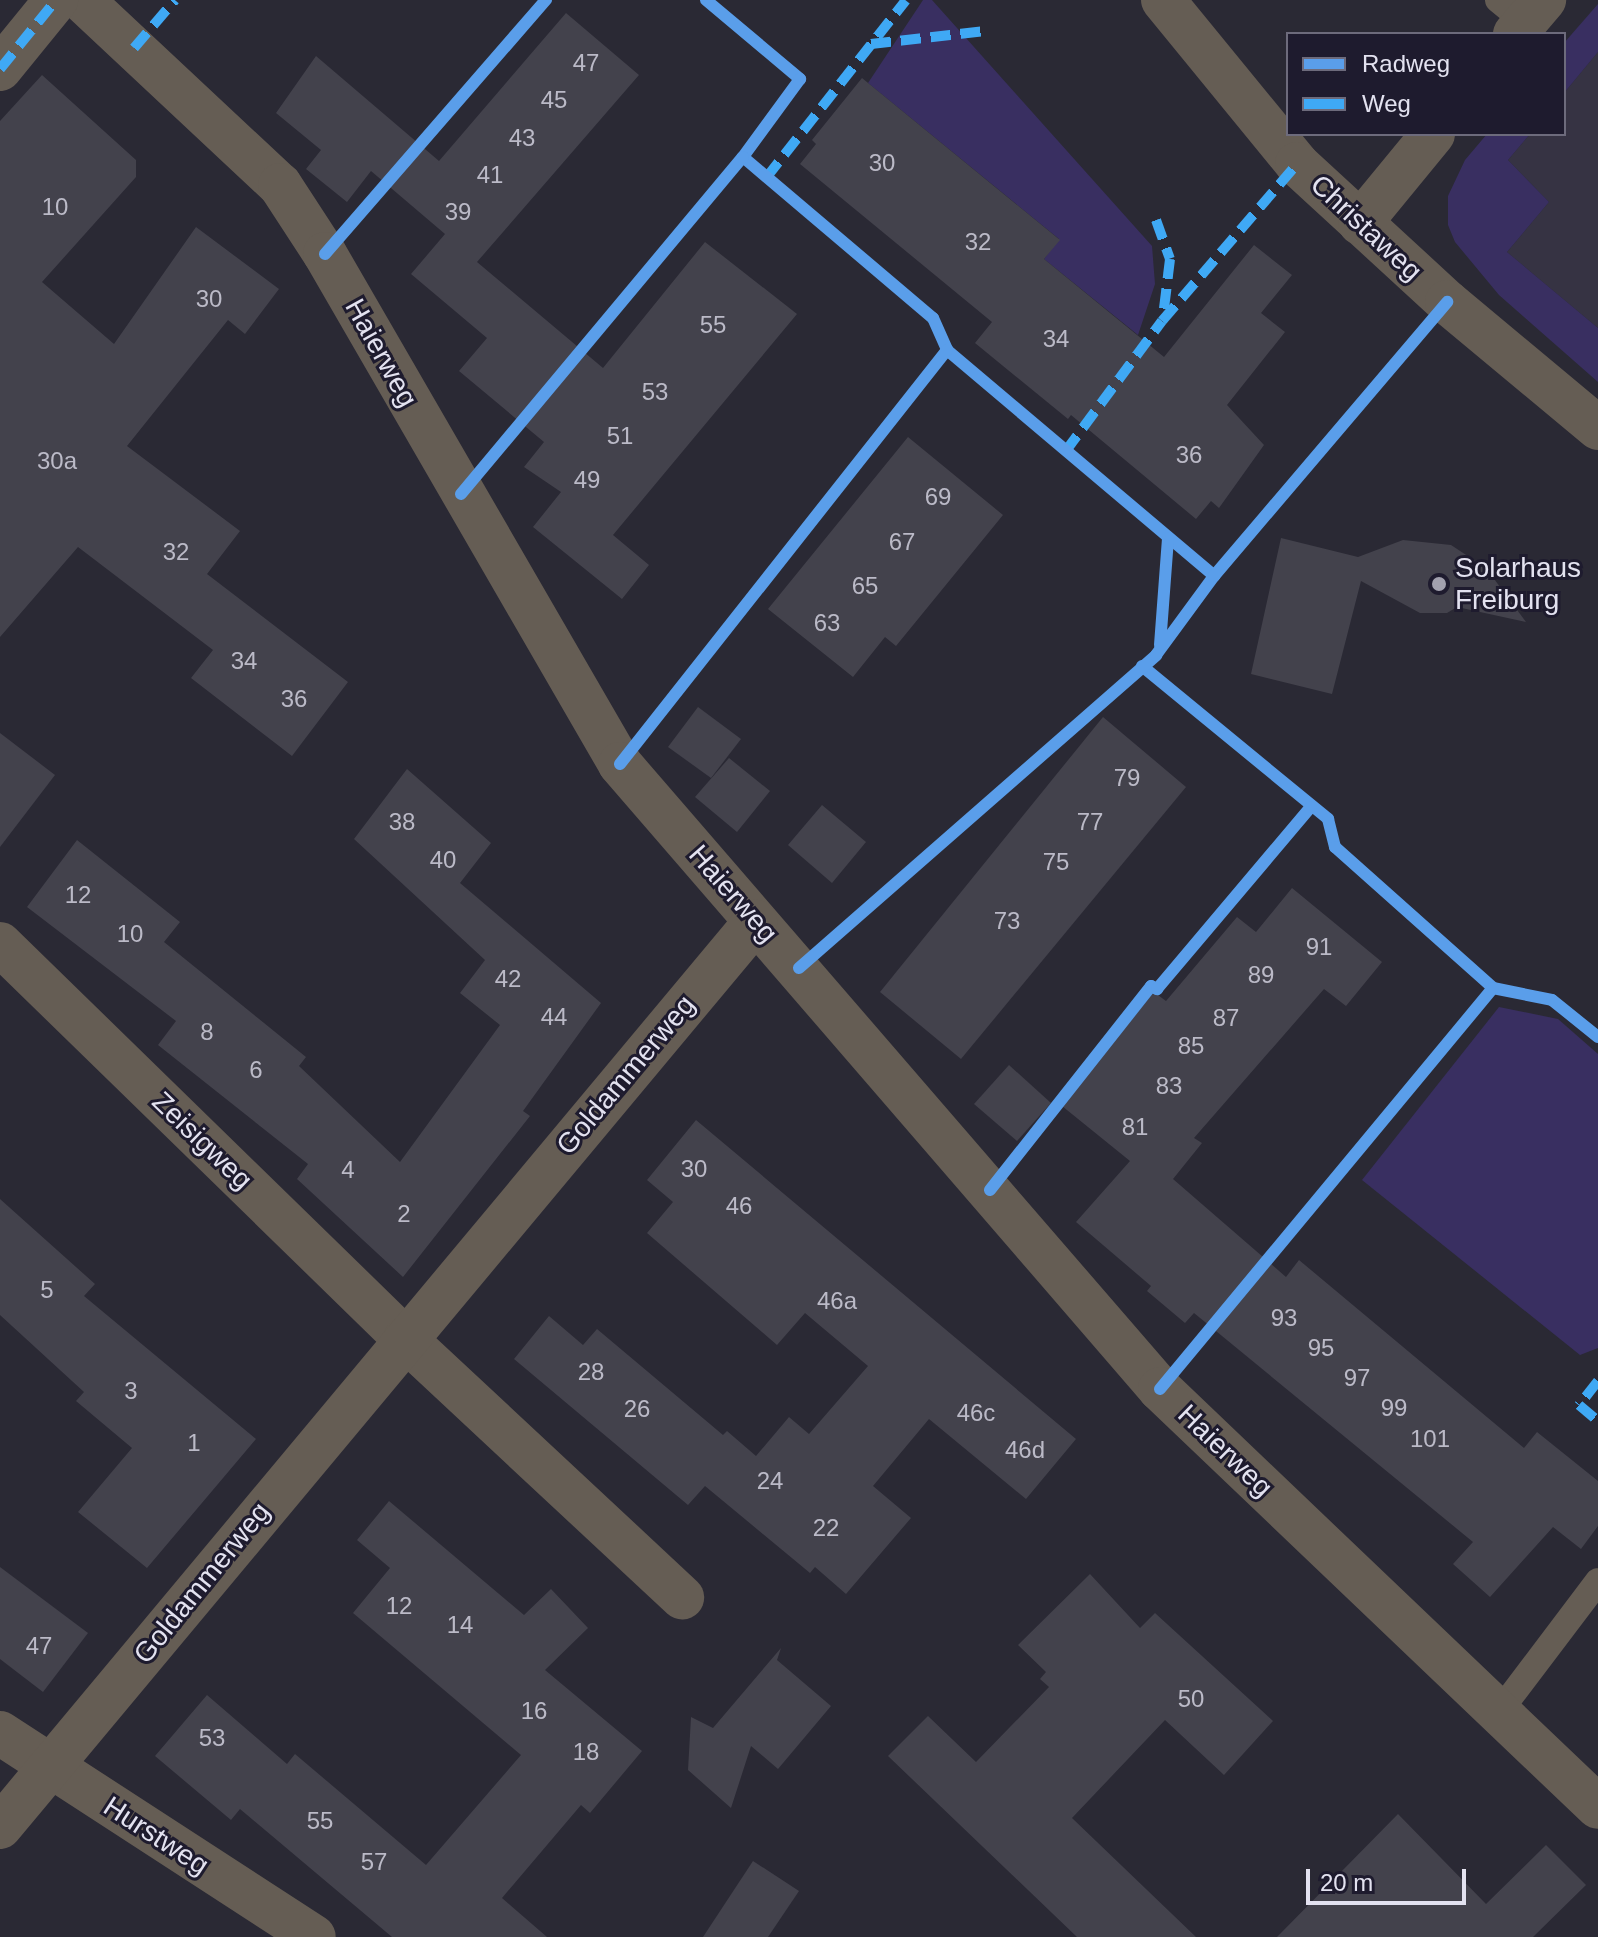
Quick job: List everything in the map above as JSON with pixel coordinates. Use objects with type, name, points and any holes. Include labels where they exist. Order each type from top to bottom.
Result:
[{"type":"street","points":[[0,69],[56,0]]},
{"type":"street","name":"Haierweg","points":[[82,0],[280,185],[325,254],[620,764],[1160,1389],[1598,1807]]},
{"type":"street","name":"Christaweg","points":[[1163,0],[1239,98],[1360,223],[1598,428]]},
{"type":"street","points":[[1360,223],[1431,136]]},
{"type":"street","name":"Goldammerweg","points":[[0,1827],[755,922]]},
{"type":"street","name":"Zeisigweg","points":[[0,944],[405,1339]]},
{"type":"street","points":[[405,1339],[682,1597]]},
{"type":"street","name":"Hurstweg","points":[[0,1733],[314,1937]]},
{"type":"lane","points":[[1499,1712],[1598,1581]]},
{"type":"shaded area","points":[[923,0],[932,0],[1152,246],[1155,284],[1138,335],[1044,259],[1059,239],[868,83]]},
{"type":"shaded area","points":[[1598,4],[1598,52],[1566,91],[1566,41]]},
{"type":"shaded area","points":[[1598,52],[1598,328],[1507,252],[1549,202],[1508,160],[1528,136],[1566,136],[1566,91]]},
{"type":"shaded area","points":[[1485,136],[1528,136],[1508,160],[1549,202],[1507,252],[1598,328],[1598,382],[1499,295],[1455,242],[1448,225],[1448,196],[1465,160]]},
{"type":"shaded area","points":[[1499,1007],[1558,1019],[1598,1054],[1598,1348],[1580,1355],[1362,1180]]},
{"type":"building","points":[[566,13],[639,75],[477,262],[603,368],[705,242],[797,314],[613,535],[649,565],[622,599],[533,527],[561,492],[524,467],[544,442],[459,371],[487,338],[411,274],[445,234],[371,171],[347,202],[306,169],[321,150],[276,113],[316,56],[439,161]]},
{"type":"building","points":[[42,75],[136,160],[136,177],[42,282],[114,344],[196,227],[279,289],[245,334],[228,320],[127,446],[240,531],[207,574],[348,682],[292,756],[191,678],[213,650],[78,547],[0,637],[0,121]]},
{"type":"building","points":[[862,78],[1060,240],[1044,259],[1164,357],[1254,245],[1292,275],[1261,313],[1285,332],[1227,405],[1264,445],[1219,508],[1211,501],[1196,519],[1071,415],[1068,419],[975,343],[992,322],[800,164],[816,144],[812,140]]},
{"type":"building","points":[[908,437],[1003,515],[896,646],[885,637],[853,677],[768,609]]},
{"type":"building","points":[[1281,538],[1358,557],[1403,540],[1451,545],[1486,568],[1526,622],[1457,607],[1447,613],[1420,613],[1361,581],[1332,694],[1251,674]]},
{"type":"building","points":[[698,707],[741,739],[711,778],[668,747]]},
{"type":"building","points":[[1103,717],[1186,787],[961,1059],[880,992]]},
{"type":"building","points":[[0,733],[55,775],[0,847]]},
{"type":"building","points":[[729,758],[770,791],[737,832],[695,797]]},
{"type":"building","points":[[407,769],[491,843],[460,883],[601,1003],[523,1111],[530,1116],[403,1277],[297,1179],[308,1164],[158,1045],[176,1021],[27,907],[77,840],[180,922],[164,942],[306,1057],[299,1066],[400,1162],[500,1025],[460,993],[485,960],[354,839]]},
{"type":"building","points":[[822,805],[866,842],[832,883],[788,845]]},
{"type":"building","points":[[1292,888],[1382,962],[1346,1006],[1324,989],[1194,1138],[1202,1143],[1173,1179],[1286,1277],[1299,1260],[1524,1448],[1537,1432],[1598,1481],[1598,1526],[1581,1549],[1553,1527],[1490,1597],[1453,1564],[1473,1542],[1194,1313],[1185,1323],[1147,1291],[1151,1286],[1076,1222],[1130,1161],[1062,1106],[1154,992],[1166,1001],[1237,917],[1256,932]]},
{"type":"building","points":[[1009,1065],[1051,1103],[1017,1141],[974,1104]]},
{"type":"building","points":[[696,1120],[1076,1439],[1026,1499],[929,1419],[873,1486],[911,1518],[846,1594],[815,1567],[810,1573],[705,1486],[688,1505],[514,1359],[549,1316],[583,1345],[597,1329],[723,1435],[727,1431],[756,1456],[789,1417],[809,1434],[868,1366],[805,1313],[777,1345],[647,1233],[673,1202],[647,1180]]},
{"type":"building","points":[[0,1199],[95,1284],[84,1296],[256,1439],[147,1568],[78,1512],[132,1448],[76,1401],[84,1392],[0,1315]]},
{"type":"building","points":[[389,1501],[524,1615],[551,1589],[588,1628],[545,1670],[642,1751],[590,1813],[581,1805],[502,1898],[547,1937],[392,1937],[240,1809],[231,1820],[155,1756],[207,1695],[287,1764],[295,1754],[426,1865],[521,1755],[353,1613],[390,1568],[357,1540]]},
{"type":"building","points":[[0,1567],[88,1633],[43,1692],[0,1659]]},
{"type":"building","points":[[1090,1574],[1140,1628],[1155,1613],[1273,1721],[1224,1775],[1165,1720],[1072,1818],[1196,1937],[1077,1937],[888,1756],[928,1716],[976,1762],[1049,1687],[1040,1679],[1046,1672],[1018,1645]]},
{"type":"building","points":[[781,1648],[777,1660],[831,1706],[778,1769],[751,1746],[731,1808],[688,1770],[691,1717],[713,1728]]},
{"type":"building","points":[[1398,1814],[1486,1904],[1546,1845],[1586,1885],[1533,1937],[1277,1937]]},
{"type":"building","points":[[753,1861],[799,1891],[768,1937],[703,1937]]},
{"type":"marked path","points":[[0,69],[56,0]]},
{"type":"marked path","points":[[134,48],[175,0]]},
{"type":"marked path","points":[[766,178],[906,0]]},
{"type":"marked path","points":[[871,44],[985,31]]},
{"type":"marked path","points":[[1065,452],[1162,321],[1297,164]]},
{"type":"marked path","points":[[1156,220],[1170,259],[1163,317]]},
{"type":"marked path","points":[[1598,1381],[1579,1405],[1598,1421]]},
{"type":"cycle path","points":[[325,254],[546,0]]},
{"type":"cycle path","points":[[706,0],[800,79],[743,157],[933,318],[947,350],[1214,576]]},
{"type":"cycle path","points":[[461,494],[743,157]]},
{"type":"cycle path","points":[[799,968],[1156,655],[1214,576],[1447,302]]},
{"type":"cycle path","points":[[620,764],[947,350]]},
{"type":"cycle path","points":[[1160,645],[1168,538]]},
{"type":"cycle path","points":[[1142,666],[1328,819],[1335,847],[1493,988],[1552,1000],[1598,1037]]},
{"type":"cycle path","points":[[990,1190],[1151,986],[1157,989],[1311,807]]},
{"type":"cycle path","points":[[1160,1389],[1493,988]]},
{"type":"place","name":"Solarhaus Freiburg","points":[[1439,584]]}]
